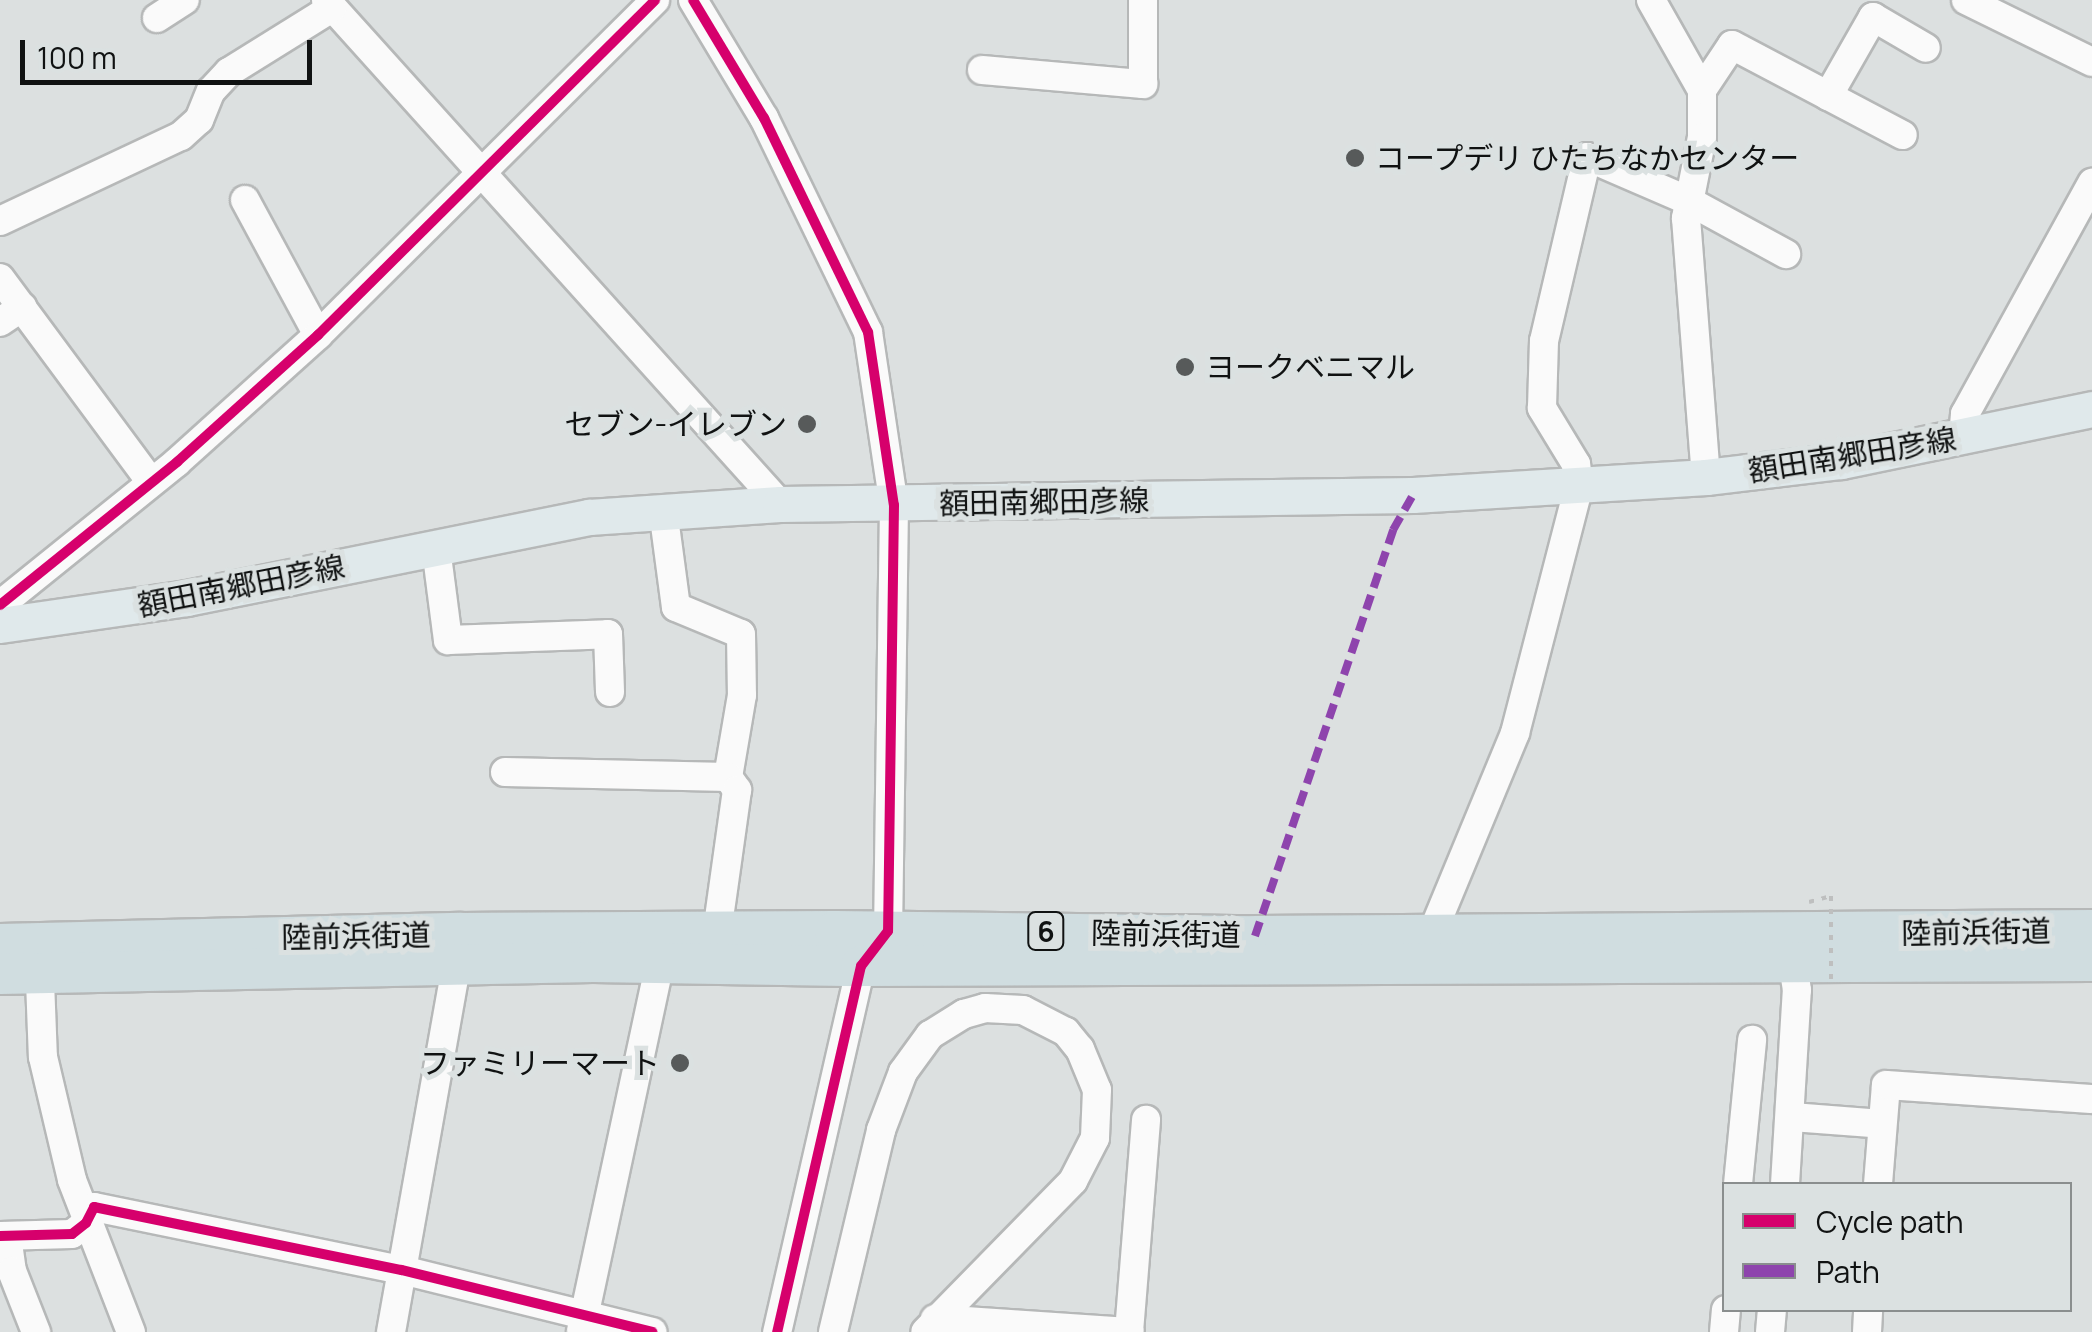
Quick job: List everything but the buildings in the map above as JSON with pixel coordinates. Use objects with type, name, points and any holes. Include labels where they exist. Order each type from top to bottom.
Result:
[{"type":"highway","name":"陸前浜街道","points":[[0,974],[26,954],[459,949],[717,932],[888,930],[1431,936],[2092,961]]},
{"type":"highway","name":"陸前浜街道","points":[[459,949],[660,963],[861,966],[1790,950],[2092,930]]},
{"type":"main road","name":"額田南郷田彦線","points":[[0,625],[188,598],[590,518],[663,510],[780,504],[1413,495],[1706,477],[1841,461],[2092,409]]},
{"type":"street","points":[[157,18],[185,0]]},
{"type":"street","points":[[0,606],[151,482],[318,335],[655,0]]},
{"type":"street","points":[[693,0],[764,118],[868,332],[894,505],[888,930],[861,966],[777,1332]]},
{"type":"street","points":[[982,70],[1143,84],[1143,0]]},
{"type":"street","points":[[1651,0],[1702,90],[1702,136],[1687,200],[1706,477]]},
{"type":"street","points":[[1966,0],[2092,62]]},
{"type":"street","points":[[0,221],[182,136],[199,120],[211,91],[228,72],[329,4],[780,504]]},
{"type":"street","points":[[1828,96],[1873,17],[1926,48]]},
{"type":"street","points":[[1702,90],[1732,44],[1903,135]]},
{"type":"street","points":[[1431,936],[1516,733],[1579,485],[1576,464],[1542,408],[1544,341],[1587,157],[1687,200],[1786,254]]},
{"type":"street","points":[[1964,437],[1964,414],[2092,182]]},
{"type":"street","points":[[245,200],[318,335]]},
{"type":"street","points":[[0,278],[11,315],[151,482]]},
{"type":"street","points":[[663,510],[676,607],[741,634],[742,695],[728,778],[737,790],[717,932]]},
{"type":"street","points":[[436,548],[448,640],[608,634],[610,692]]},
{"type":"street","points":[[505,772],[728,778]]},
{"type":"street","points":[[391,1332],[459,949]]},
{"type":"street","points":[[1785,1182],[1797,990],[1790,950]]},
{"type":"street","points":[[26,954],[43,1057],[86,1224],[130,1332]]},
{"type":"street","points":[[582,1324],[660,963]]},
{"type":"street","points":[[833,1332],[881,1130],[903,1072],[930,1035],[964,1014],[985,1008],[1023,1010],[1066,1032],[1080,1049],[1097,1090],[1095,1138],[1073,1181],[930,1326]]},
{"type":"street","points":[[1738,1182],[1752,1040]]},
{"type":"street","points":[[1878,1182],[1886,1085],[2092,1099]]},
{"type":"street","points":[[1792,1117],[1882,1124]]},
{"type":"street","points":[[930,1326],[1129,1332],[1146,1120]]},
{"type":"street","points":[[36,1332],[12,1270],[4,1236],[53,1238],[72,1234],[86,1224],[94,1207],[402,1270],[582,1324],[652,1332]]},
{"type":"path","points":[[1831,896],[1831,987]]},
{"type":"marked path","points":[[1255,936],[1393,530],[1413,495]]},
{"type":"cycle path","points":[[0,605],[177,462],[318,335],[655,0]]},
{"type":"cycle path","points":[[693,0],[764,118],[868,332],[894,505],[888,931],[861,966],[777,1332]]},
{"type":"cycle path","points":[[0,1236],[72,1234],[86,1223],[94,1207],[402,1270],[652,1332]]},
{"type":"place","name":"コープデリ ひたちなかセンター","points":[[1355,158]]},
{"type":"place","name":"ヨークベニマル","points":[[1185,367]]},
{"type":"place","name":"セブン-イレブン","points":[[807,424]]},
{"type":"place","name":"ファミリーマート","points":[[680,1063]]}]
